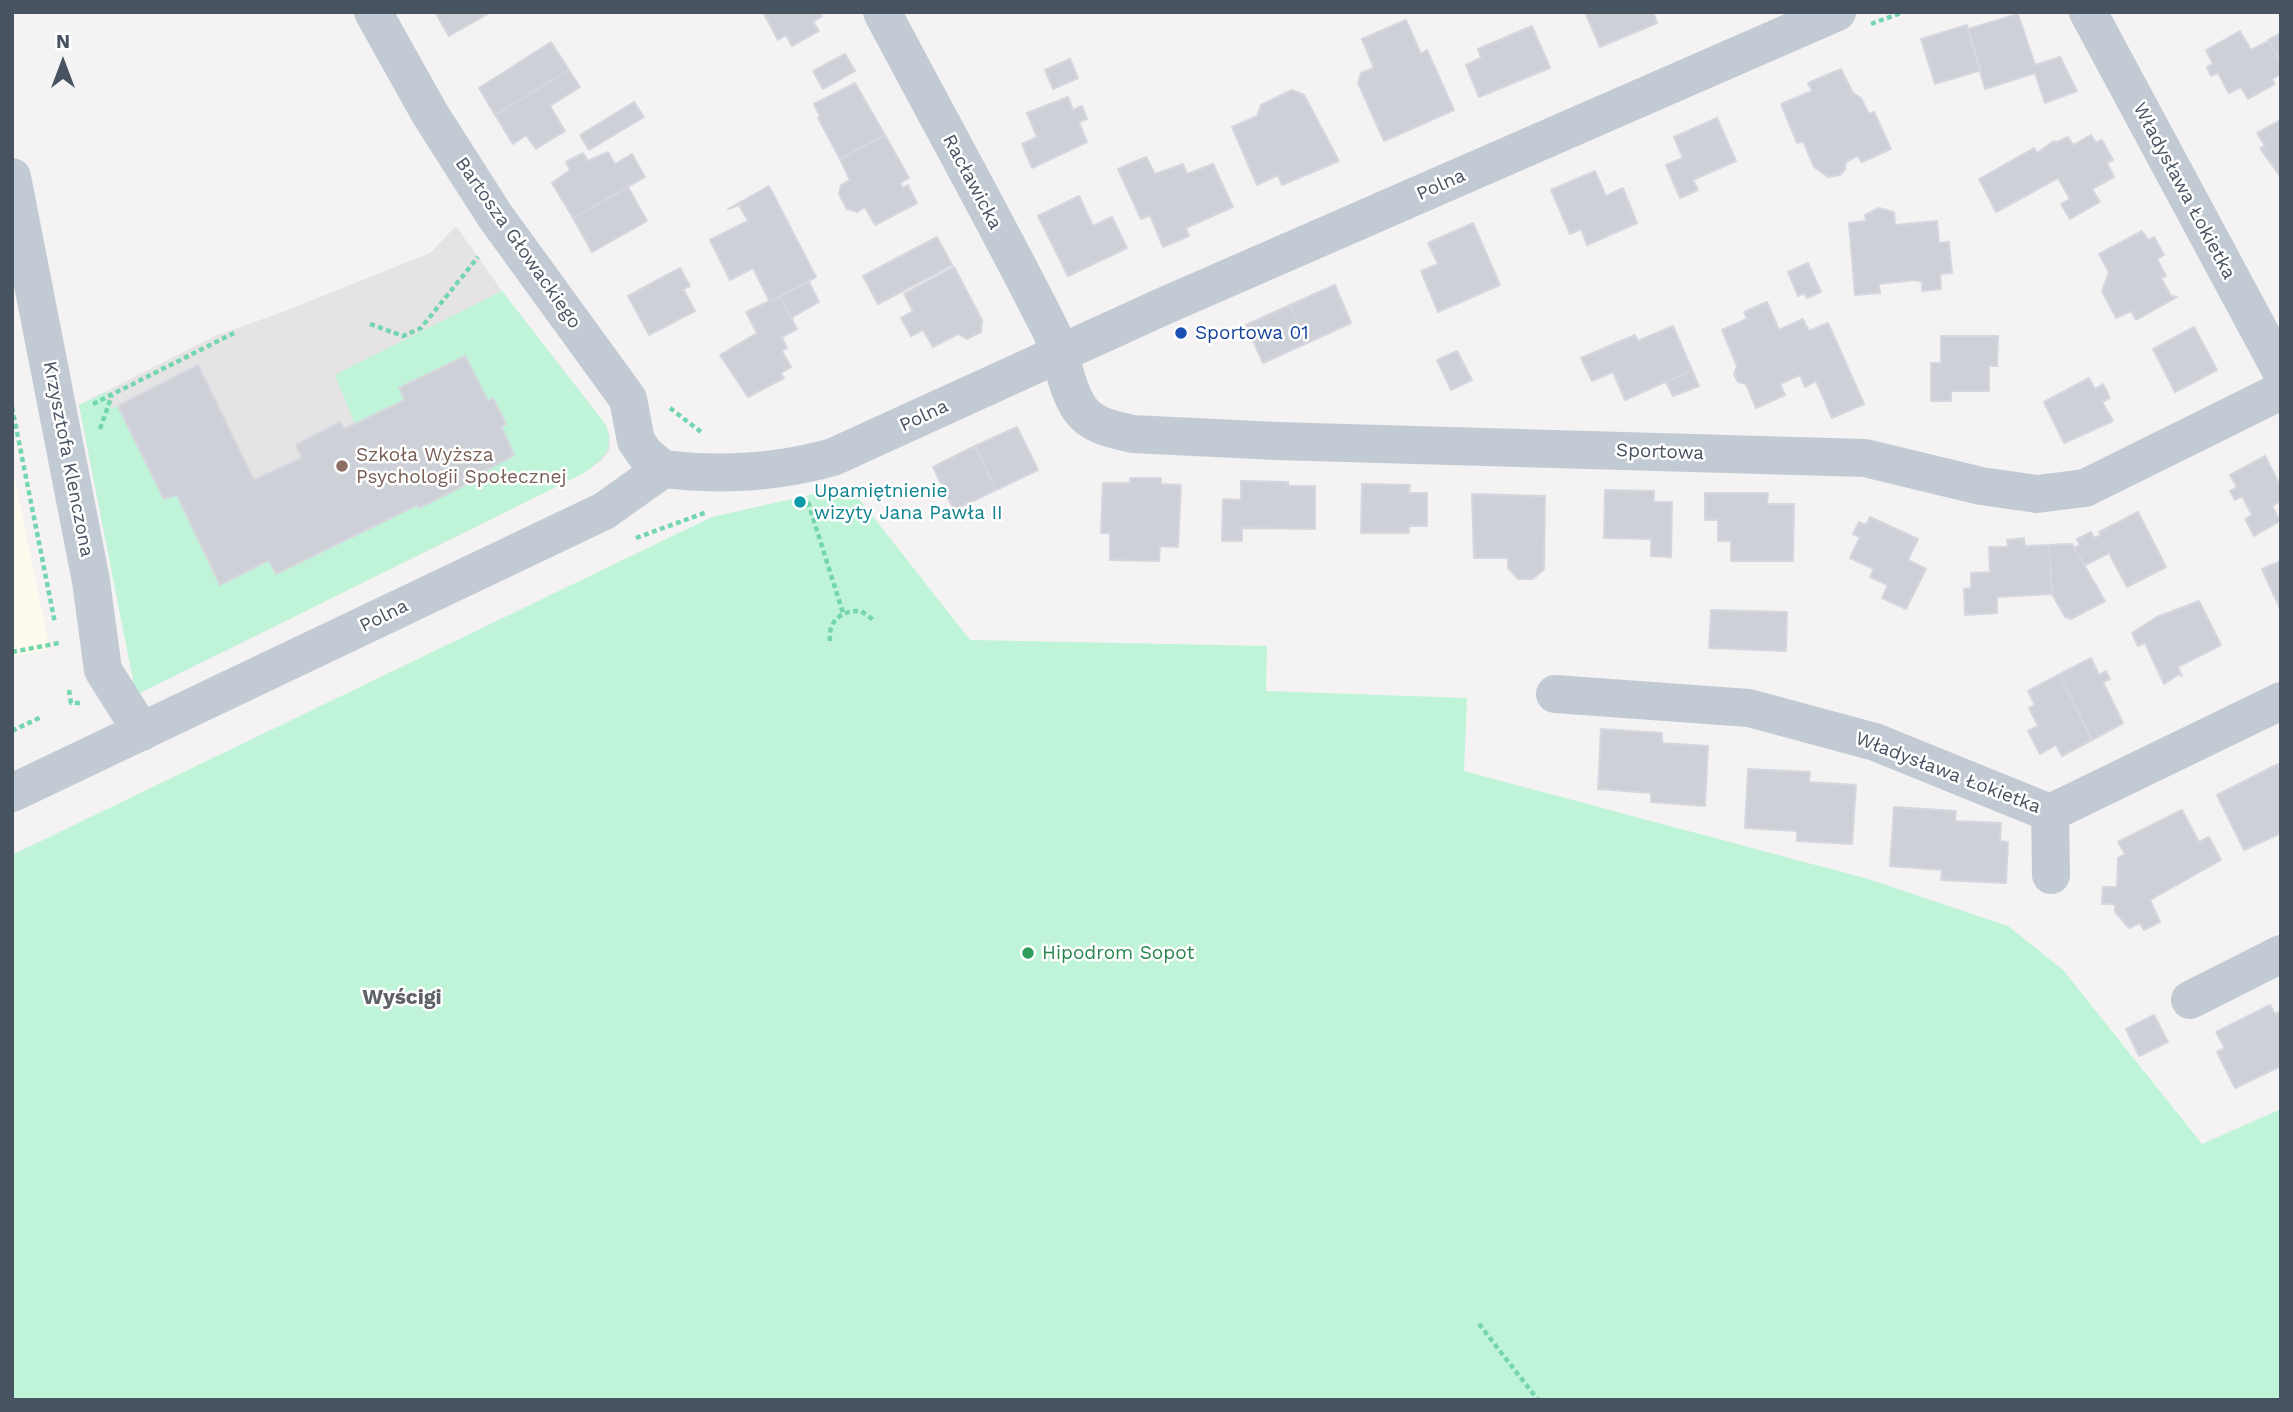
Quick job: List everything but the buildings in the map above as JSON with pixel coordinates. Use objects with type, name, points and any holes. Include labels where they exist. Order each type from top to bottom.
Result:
[{"type":"street","name":"Bartosza Głowackiego","points":[[373,12],[430,114],[495,216],[628,398],[636,441],[645,454],[663,469]]},
{"type":"street","name":"Racławicka","points":[[882,12],[1052,333],[1059,353]]},
{"type":"street","name":"Polna","points":[[12,793],[132,717],[607,509],[663,469],[709,475],[741,474],[803,466],[833,457],[1059,353],[1837,12]]},
{"type":"street","name":"Władysława Łokietka","points":[[2088,12],[2281,371]]},
{"type":"street","name":"Krzysztofa Klenczona","points":[[12,177],[91,580],[103,670],[132,717]]},
{"type":"street","name":"Sportowa","points":[[1059,353],[1065,378],[1082,411],[1094,422],[1132,433],[1277,441],[1865,458],[1981,486],[2037,494],[2085,488],[2281,391]]},
{"type":"street","name":"Władysława Łokietka","points":[[1555,694],[1749,708],[1875,742],[2050,813],[2281,701]]},
{"type":"street","name":"Władysława Łokietka","points":[[2050,813],[2051,875]]},
{"type":"street","points":[[2190,1000],[2281,954]]},
{"type":"path","points":[[370,324],[403,336],[421,328],[482,251]]},
{"type":"path","points":[[112,395],[234,333]]},
{"type":"path","points":[[12,407],[62,655]]},
{"type":"path","points":[[806,496],[843,613]]},
{"type":"path","points":[[830,641],[832,625],[843,613],[861,611],[875,621]]},
{"type":"path","points":[[12,652],[59,643]]},
{"type":"path","points":[[66,679],[71,703],[132,717]]},
{"type":"path","points":[[12,731],[41,717]]},
{"type":"path","points":[[1479,1324],[1538,1400]]},
{"type":"shaded area","name":"Szkoła Wyższa Psychologii Społecznej","points":[[456,226],[502,291],[606,425],[610,436],[610,450],[603,459],[584,473],[136,695],[79,405],[217,335],[283,312],[430,253]]},
{"type":"shaded area","points":[[12,465],[50,650],[12,657]]},
{"type":"green space","points":[[502,291],[606,425],[609,441],[602,458],[584,473],[136,695],[79,405],[110,390],[105,394],[111,408],[118,406],[164,499],[177,495],[220,585],[269,560],[276,574],[417,505],[419,508],[465,485],[468,480],[514,455],[501,426],[506,423],[493,398],[488,401],[465,356],[399,388],[405,400],[355,424],[335,375]]},
{"type":"green space","name":"Hipodrom Sopot","points":[[849,486],[970,640],[1267,646],[1266,691],[1467,698],[1464,771],[1868,879],[2008,926],[2063,970],[2202,1144],[2281,1109],[2281,1400],[12,1400],[12,855],[712,517]]},
{"type":"place","name":"Sportowa 01","points":[[1181,333]]},
{"type":"place","name":"Szkoła Wyższa Psychologii Społecznej","points":[[342,466]]},
{"type":"place","name":"Upamiętnienie wizyty Jana Pawła II","points":[[800,502]]},
{"type":"place","name":"Hipodrom Sopot","points":[[1028,953]]},
{"type":"district","name":"Wyścigi","points":[[402,998]]}]
